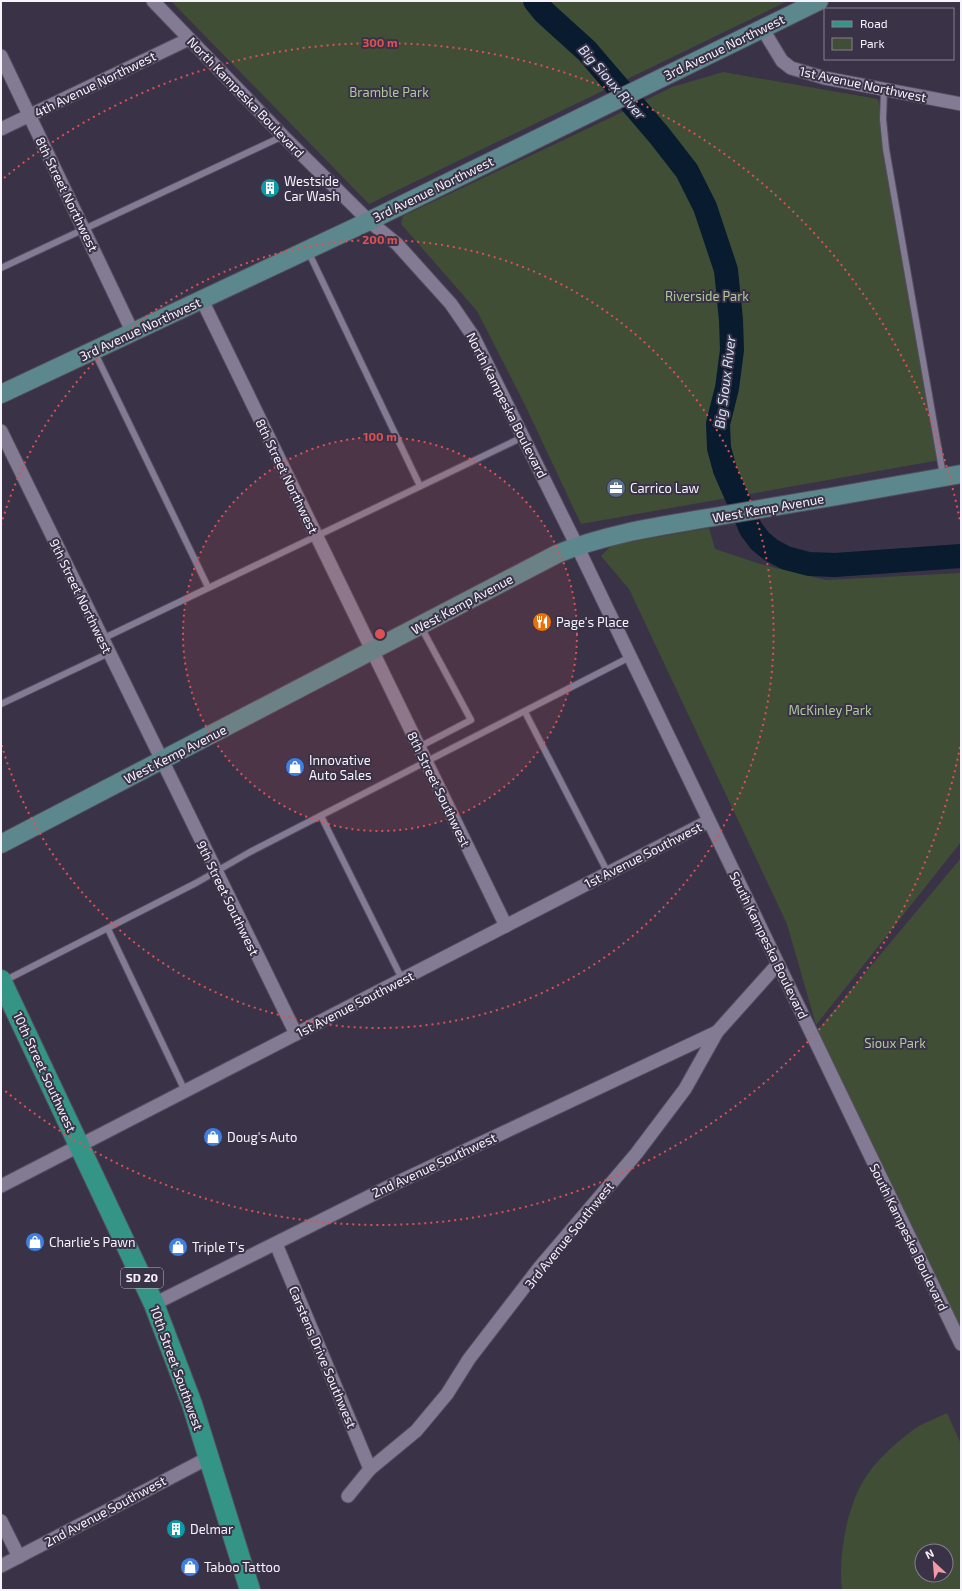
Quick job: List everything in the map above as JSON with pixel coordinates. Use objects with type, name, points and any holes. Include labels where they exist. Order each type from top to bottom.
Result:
[{"type":"main road","name":"3rd Avenue Northwest","points":[[1,394],[369,221],[819,1]]},
{"type":"main road","name":"West Kemp Avenue","points":[[1,844],[558,554],[577,546],[607,537],[961,474]]},
{"type":"main road","name":"10th Street Southwest","points":[[1,982],[154,1304],[192,1404],[210,1457],[250,1590]]},
{"type":"street","name":"North Kampeska Boulevard","points":[[153,1],[283,136],[369,221],[397,244],[455,308],[482,352],[577,546]]},
{"type":"street","name":"1st Avenue Northwest","points":[[762,28],[782,61],[791,68],[825,78],[961,104]]},
{"type":"street","name":"4th Avenue Northwest","points":[[1,129],[189,39]]},
{"type":"street","name":"8th Street Northwest","points":[[1,56],[133,333]]},
{"type":"street","name":"8th Street Northwest","points":[[202,300],[372,651]]},
{"type":"street","name":"9th Street Northwest","points":[[1,431],[161,761]]},
{"type":"street","name":"South Kampeska Boulevard","points":[[577,546],[961,1344]]},
{"type":"street","name":"8th Street Southwest","points":[[372,651],[506,926]]},
{"type":"street","name":"9th Street Southwest","points":[[161,761],[296,1034]]},
{"type":"street","name":"1st Avenue Southwest","points":[[1,1186],[709,821]]},
{"type":"street","name":"3rd Avenue Southwest","points":[[348,1496],[370,1469],[416,1432],[447,1394],[469,1359],[539,1268],[636,1154],[685,1089],[717,1032],[778,964]]},
{"type":"street","name":"2nd Avenue Southwest","points":[[154,1304],[392,1185],[717,1032]]},
{"type":"street","name":"Carstens Drive Southwest","points":[[276,1244],[370,1469]]},
{"type":"street","name":"2nd Avenue Southwest","points":[[1,1566],[210,1457]]},
{"type":"street","points":[[1,1521],[19,1557]]},
{"type":"lane","points":[[884,90],[883,119],[886,148],[943,478]]},
{"type":"lane","points":[[1,268],[83,228],[283,136]]},
{"type":"lane","points":[[308,250],[420,486]]},
{"type":"lane","points":[[94,351],[208,587]]},
{"type":"lane","points":[[102,639],[523,437]]},
{"type":"lane","points":[[419,747],[470,720],[421,626]]},
{"type":"lane","points":[[2,703],[109,653]]},
{"type":"lane","points":[[1,982],[108,929],[321,816],[526,712],[630,657]]},
{"type":"lane","points":[[526,712],[608,873]]},
{"type":"lane","points":[[321,816],[402,980]]},
{"type":"lane","points":[[108,929],[186,1091]]},
{"type":"green space","name":"Bramble Park","points":[[171,1],[788,1],[369,204]]},
{"type":"green space","name":"Riverside Park","points":[[723,72],[878,99],[940,460],[581,524],[524,403],[477,311],[401,224],[403,216],[672,87]]},
{"type":"green space","name":"McKinley Park","points":[[709,528],[715,549],[760,564],[826,580],[961,573],[961,842],[816,1025],[787,924],[629,589],[601,556],[612,545]]},
{"type":"green space","name":"Sioux Park","points":[[961,858],[961,1329],[815,1033]]},
{"type":"green space","points":[[947,1413],[961,1444],[961,1590],[842,1590],[841,1561],[843,1546],[849,1515],[860,1487],[867,1475],[883,1456],[910,1432]]},
{"type":"waterway","name":"Big Sioux River","points":[[535,1],[544,12],[587,51],[659,135],[687,171],[705,207],[726,270],[731,320],[732,350],[727,388],[718,424],[719,448],[725,470],[751,529],[760,541],[771,550],[786,558],[809,564],[835,565],[961,556]]},
{"type":"place","name":"Westside Car Wash","points":[[270,188]]},
{"type":"place","name":"Carrico Law","points":[[616,488]]},
{"type":"place","name":"Page's Place","points":[[542,622]]},
{"type":"place","name":"Innovative Auto Sales","points":[[295,767]]},
{"type":"place","name":"Doug's Auto","points":[[213,1137]]},
{"type":"place","name":"Charlie's Pawn","points":[[35,1242]]},
{"type":"place","name":"Triple T's","points":[[178,1247]]},
{"type":"place","name":"Delmar","points":[[176,1529]]},
{"type":"place","name":"Taboo Tattoo","points":[[190,1567]]}]
